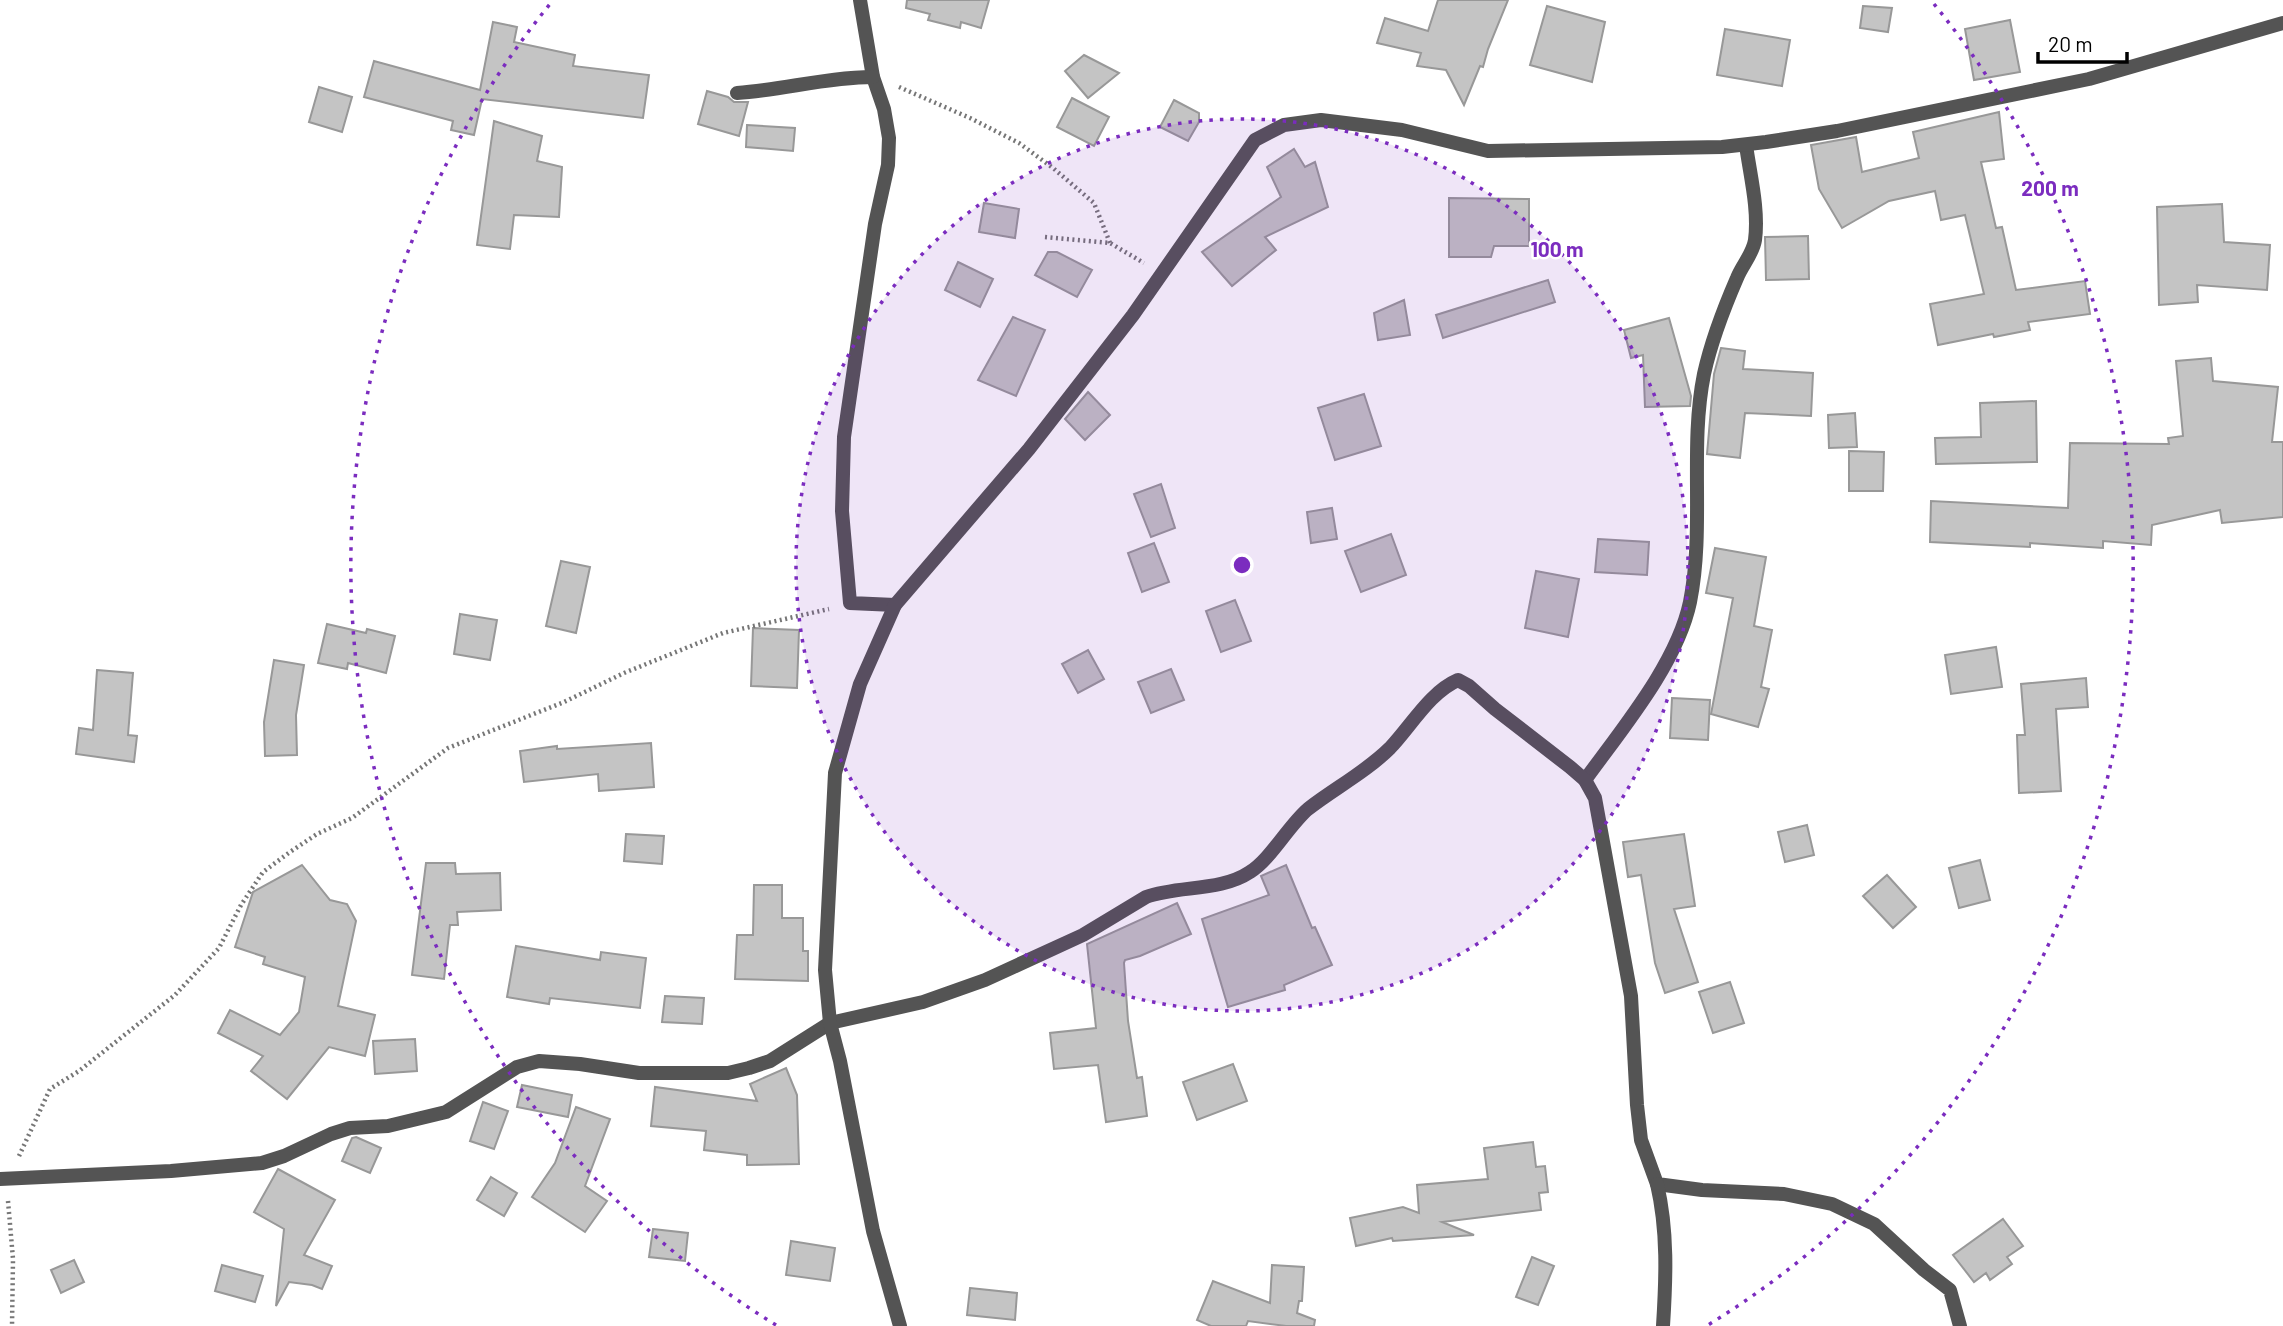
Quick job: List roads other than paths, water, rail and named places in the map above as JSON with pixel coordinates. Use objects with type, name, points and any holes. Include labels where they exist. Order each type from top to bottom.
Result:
[{"type":"street","points":[[860,0],[873,77],[884,109],[889,138],[888,165],[875,224],[844,437],[842,511],[850,603],[895,605]]},
{"type":"street","points":[[900,1326],[873,1230],[830,1023],[825,970],[835,773],[860,684],[895,605],[1029,449],[1133,315],[1255,140],[1284,125],[1321,120],[1402,130],[1488,151],[1746,145],[1837,131],[2089,79],[2283,23]]},
{"type":"street","points":[[737,93],[761,92],[828,79],[873,77]]},
{"type":"street","points":[[1585,780],[1653,684],[1675,641],[1689,604],[1695,552],[1700,398],[1705,370],[1730,293],[1755,242],[1753,194],[1746,145]]},
{"type":"street","points":[[4,1179],[171,1171],[262,1163],[284,1156],[331,1133],[350,1128],[388,1126],[446,1112],[517,1067],[539,1061],[639,1073],[728,1073],[770,1061],[830,1023],[923,1002],[985,980],[1083,935],[1146,897],[1157,893],[1211,886],[1251,872],[1307,810],[1362,772],[1389,749],[1438,694],[1455,681],[1469,686],[1585,780],[1595,798],[1631,996],[1637,1105],[1642,1140],[1663,1211],[1663,1326]]},
{"type":"street","points":[[1657,1184],[1702,1190],[1784,1194],[1832,1204],[1843,1209],[1874,1224],[1950,1290],[1960,1326]]}]
